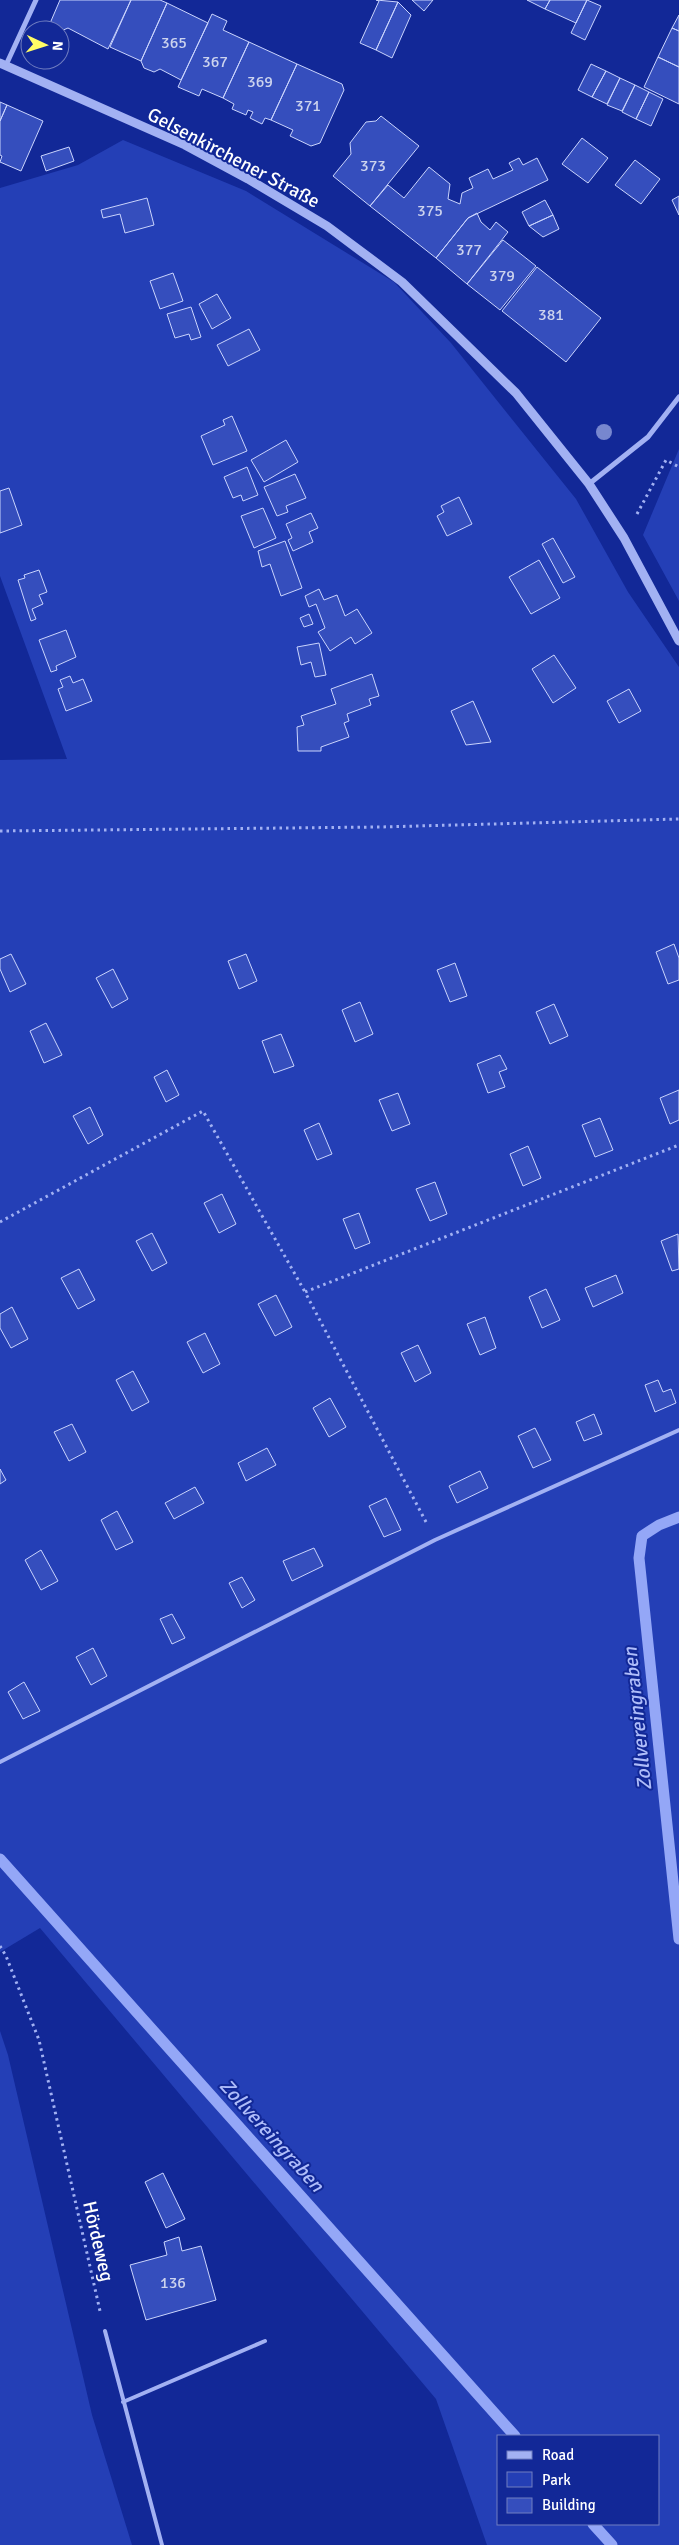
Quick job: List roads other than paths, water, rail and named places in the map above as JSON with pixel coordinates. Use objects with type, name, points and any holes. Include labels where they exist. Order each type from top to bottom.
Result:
[{"type":"street","name":"Gelsenkirchener Straße","points":[[36,0],[3,64],[185,144],[248,178],[327,226],[402,282],[516,393],[589,484],[624,538],[679,641]]},
{"type":"street","points":[[589,484],[648,437],[679,397]]},
{"type":"lane","points":[[0,1762],[435,1540],[679,1430]]},
{"type":"lane","points":[[105,2331],[162,2545]]},
{"type":"lane","points":[[123,2402],[265,2341]]},
{"type":"waterway","name":"Zollvereingraben","points":[[679,1517],[659,1525],[642,1536],[639,1558],[679,1939]]},
{"type":"waterway","name":"Zollvereingraben","points":[[0,1859],[514,2435]]},
{"type":"waterway","name":"Zollvereingraben","points":[[594,2525],[612,2545]]}]
